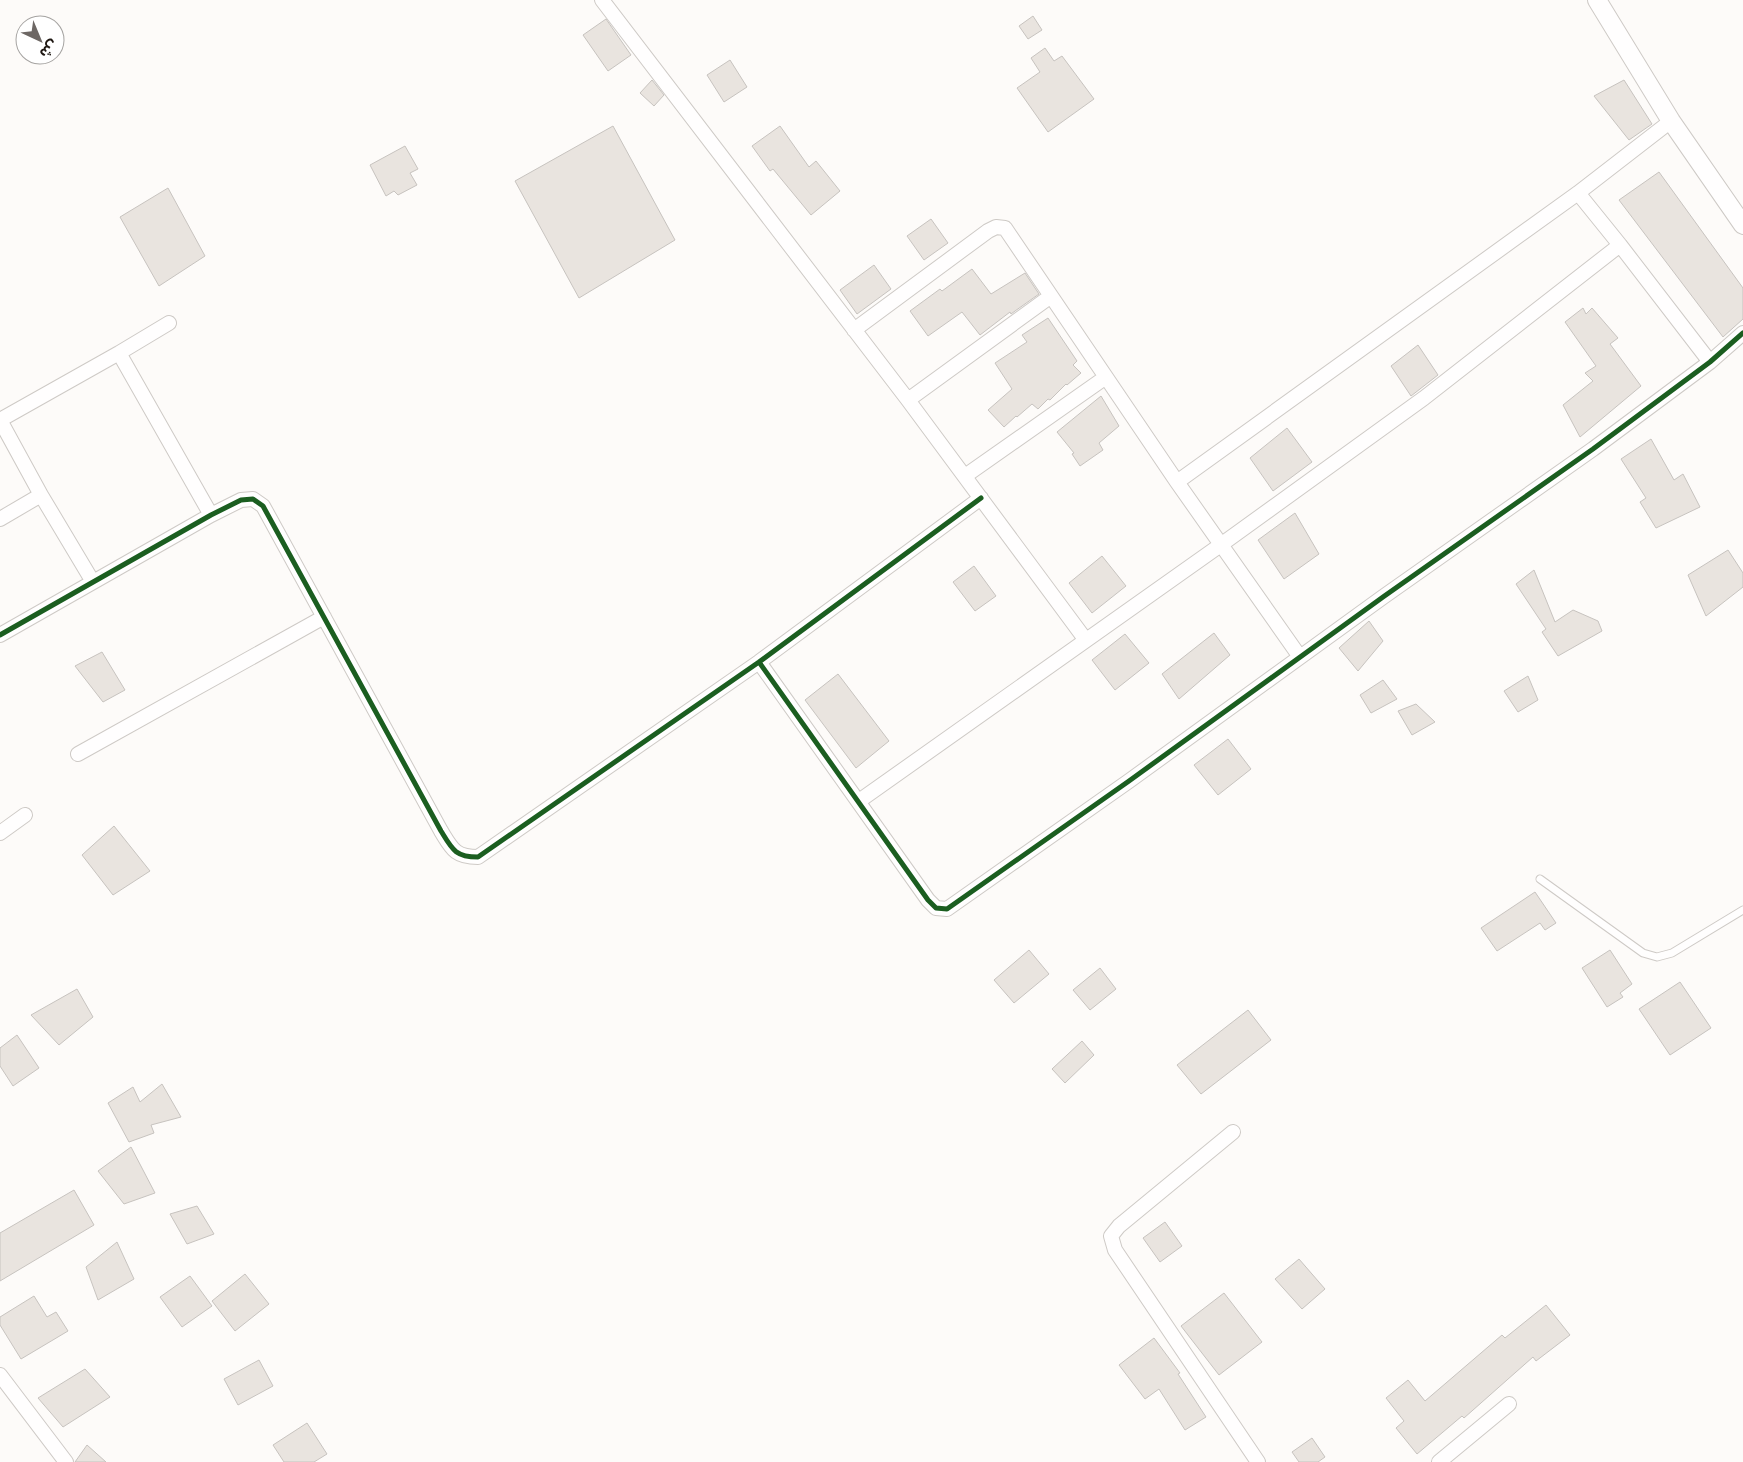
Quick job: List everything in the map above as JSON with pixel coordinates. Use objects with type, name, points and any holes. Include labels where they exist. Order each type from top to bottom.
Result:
[{"type":"street","points":[[602,0],[908,400],[1085,639]]},
{"type":"street","points":[[1597,0],[1671,122],[1743,225]]},
{"type":"street","points":[[1178,482],[1578,193],[1671,122]]},
{"type":"street","points":[[1578,193],[1710,362]]},
{"type":"street","points":[[854,330],[988,231],[996,227],[1005,228],[1300,657]]},
{"type":"street","points":[[859,801],[1085,639],[1222,544],[1424,398],[1620,245]]},
{"type":"street","points":[[908,400],[1051,296]]},
{"type":"street","points":[[93,582],[41,495],[0,420],[169,323]]},
{"type":"street","points":[[759,662],[928,900],[936,908],[947,909],[1593,449],[1710,362],[1743,333]]},
{"type":"street","points":[[119,353],[211,515]]},
{"type":"street","points":[[965,476],[1106,377]]},
{"type":"street","points":[[0,519],[41,495]]},
{"type":"street","points":[[0,635],[211,515],[241,500],[253,500],[263,506],[441,831],[452,848],[464,857],[478,857],[759,662],[981,498]]},
{"type":"street","points":[[78,754],[324,617]]},
{"type":"street","points":[[0,833],[25,815]]},
{"type":"street","points":[[1233,1132],[1119,1226],[1112,1236],[1115,1250],[1258,1462]]},
{"type":"street","points":[[0,1375],[66,1462]]},
{"type":"street","points":[[1439,1462],[1508,1404]]},
{"type":"lane","points":[[1540,879],[1644,953],[1657,957],[1672,953],[1743,910]]},
{"type":"building","points":[[1033,16],[1042,30],[1028,39],[1019,26]]},
{"type":"building","points":[[606,19],[631,55],[608,71],[583,35]]},
{"type":"building","points":[[1045,48],[1054,61],[1062,56],[1094,99],[1048,132],[1017,88],[1040,72],[1031,58]]},
{"type":"building","points":[[730,60],[747,87],[724,102],[707,75]]},
{"type":"building","points":[[652,80],[664,95],[654,106],[640,93]]},
{"type":"building","points":[[1624,80],[1652,124],[1629,140],[1594,96]]},
{"type":"building","points":[[613,126],[675,240],[579,298],[515,181]]},
{"type":"building","points":[[780,126],[809,167],[816,161],[840,191],[811,215],[773,169],[770,171],[752,146]]},
{"type":"building","points":[[405,146],[418,169],[410,173],[417,185],[398,195],[394,191],[386,196],[370,165]]},
{"type":"building","points":[[1659,172],[1743,288],[1743,319],[1723,337],[1619,200]]},
{"type":"building","points":[[168,188],[205,256],[159,286],[120,217]]},
{"type":"building","points":[[931,219],[948,243],[924,260],[907,236]]},
{"type":"building","points":[[874,265],[891,289],[857,314],[840,290]]},
{"type":"building","points":[[972,269],[991,294],[1025,273],[1039,294],[1011,314],[1010,312],[980,335],[962,312],[928,336],[910,311]]},
{"type":"building","points":[[1583,308],[1586,314],[1592,308],[1618,338],[1610,344],[1641,386],[1580,437],[1563,405],[1593,381],[1585,373],[1596,366],[1565,322]]},
{"type":"building","points":[[1048,318],[1077,361],[1073,365],[1081,373],[1038,409],[1032,404],[1004,427],[988,410],[1012,389],[995,363],[1027,342],[1022,335]]},
{"type":"building","points":[[1418,345],[1438,375],[1411,396],[1391,366]]},
{"type":"building","points":[[1101,396],[1119,426],[1099,443],[1103,450],[1080,466],[1072,454],[1074,453],[1057,432]]},
{"type":"building","points":[[1287,428],[1312,462],[1273,491],[1250,458]]},
{"type":"building","points":[[1651,439],[1674,480],[1683,474],[1700,507],[1656,528],[1640,502],[1646,498],[1621,459]]},
{"type":"building","points":[[1295,513],[1319,554],[1284,579],[1258,540]]},
{"type":"building","points":[[1728,550],[1743,573],[1743,587],[1706,616],[1688,575]]},
{"type":"building","points":[[1102,556],[1126,586],[1092,613],[1069,583]]},
{"type":"building","points":[[974,566],[996,596],[975,611],[953,582]]},
{"type":"building","points":[[1534,570],[1555,622],[1573,610],[1598,621],[1602,631],[1558,656],[1542,632],[1546,629],[1516,584]]},
{"type":"building","points":[[1369,621],[1383,641],[1358,671],[1339,648]]},
{"type":"building","points":[[1214,633],[1230,655],[1179,699],[1162,674]]},
{"type":"building","points":[[1125,634],[1149,663],[1115,690],[1092,660]]},
{"type":"building","points":[[102,652],[125,690],[103,702],[75,666]]},
{"type":"building","points":[[838,674],[889,741],[856,768],[805,700]]},
{"type":"building","points":[[1528,676],[1538,700],[1518,712],[1504,691]]},
{"type":"building","points":[[1383,680],[1397,699],[1371,713],[1360,695]]},
{"type":"building","points":[[1416,704],[1435,722],[1412,735],[1398,711]]},
{"type":"building","points":[[1228,739],[1251,769],[1218,795],[1194,765]]},
{"type":"building","points":[[114,826],[150,871],[113,895],[82,855]]},
{"type":"building","points":[[1535,892],[1556,923],[1545,930],[1540,923],[1497,951],[1481,928]]},
{"type":"building","points":[[1029,950],[1049,974],[1014,1003],[994,980]]},
{"type":"building","points":[[1610,950],[1632,984],[1620,993],[1623,997],[1607,1007],[1582,968]]},
{"type":"building","points":[[1100,968],[1116,989],[1090,1010],[1073,990]]},
{"type":"building","points":[[1680,982],[1711,1028],[1670,1055],[1639,1009]]},
{"type":"building","points":[[77,989],[93,1017],[59,1045],[31,1015]]},
{"type":"building","points":[[1248,1010],[1271,1040],[1201,1094],[1177,1065]]},
{"type":"building","points":[[17,1035],[39,1068],[13,1086],[0,1066],[0,1048]]},
{"type":"building","points":[[1082,1041],[1094,1055],[1065,1083],[1052,1069]]},
{"type":"building","points":[[162,1084],[181,1117],[151,1125],[154,1133],[129,1142],[108,1103],[133,1087],[140,1102]]},
{"type":"building","points":[[131,1147],[155,1193],[124,1204],[98,1171]]},
{"type":"building","points":[[74,1190],[94,1225],[0,1281],[0,1233]]},
{"type":"building","points":[[197,1206],[214,1234],[187,1244],[170,1214]]},
{"type":"building","points":[[1165,1222],[1182,1246],[1160,1262],[1143,1238]]},
{"type":"building","points":[[117,1242],[134,1279],[98,1300],[86,1267]]},
{"type":"building","points":[[1299,1259],[1325,1289],[1302,1309],[1275,1279]]},
{"type":"building","points":[[245,1274],[269,1304],[235,1331],[212,1301]]},
{"type":"building","points":[[190,1276],[212,1306],[182,1327],[160,1297]]},
{"type":"building","points":[[1224,1293],[1262,1342],[1219,1375],[1181,1326]]},
{"type":"building","points":[[34,1296],[47,1317],[56,1312],[68,1331],[21,1359],[0,1325],[0,1317]]},
{"type":"building","points":[[1546,1305],[1570,1335],[1536,1361],[1533,1357],[1464,1418],[1462,1416],[1417,1454],[1396,1428],[1404,1421],[1386,1398],[1408,1380],[1425,1401],[1502,1335],[1505,1338]]},
{"type":"building","points":[[1154,1338],[1180,1373],[1178,1374],[1206,1417],[1185,1430],[1159,1389],[1145,1399],[1119,1365]]},
{"type":"building","points":[[259,1360],[273,1386],[238,1405],[224,1379]]},
{"type":"building","points":[[85,1369],[110,1397],[63,1427],[38,1398]]},
{"type":"building","points":[[307,1423],[327,1454],[314,1462],[284,1462],[273,1445]]},
{"type":"building","points":[[1312,1438],[1325,1457],[1318,1462],[1299,1462],[1292,1452]]},
{"type":"building","points":[[87,1445],[106,1462],[75,1462]]},
{"type":"cycle path","points":[[759,662],[928,900],[936,908],[947,909],[1593,449],[1710,362],[1743,333]]},
{"type":"cycle path","points":[[0,635],[211,515],[241,500],[253,499],[263,506],[451,847],[459,854],[478,857],[759,662],[981,498]]}]
